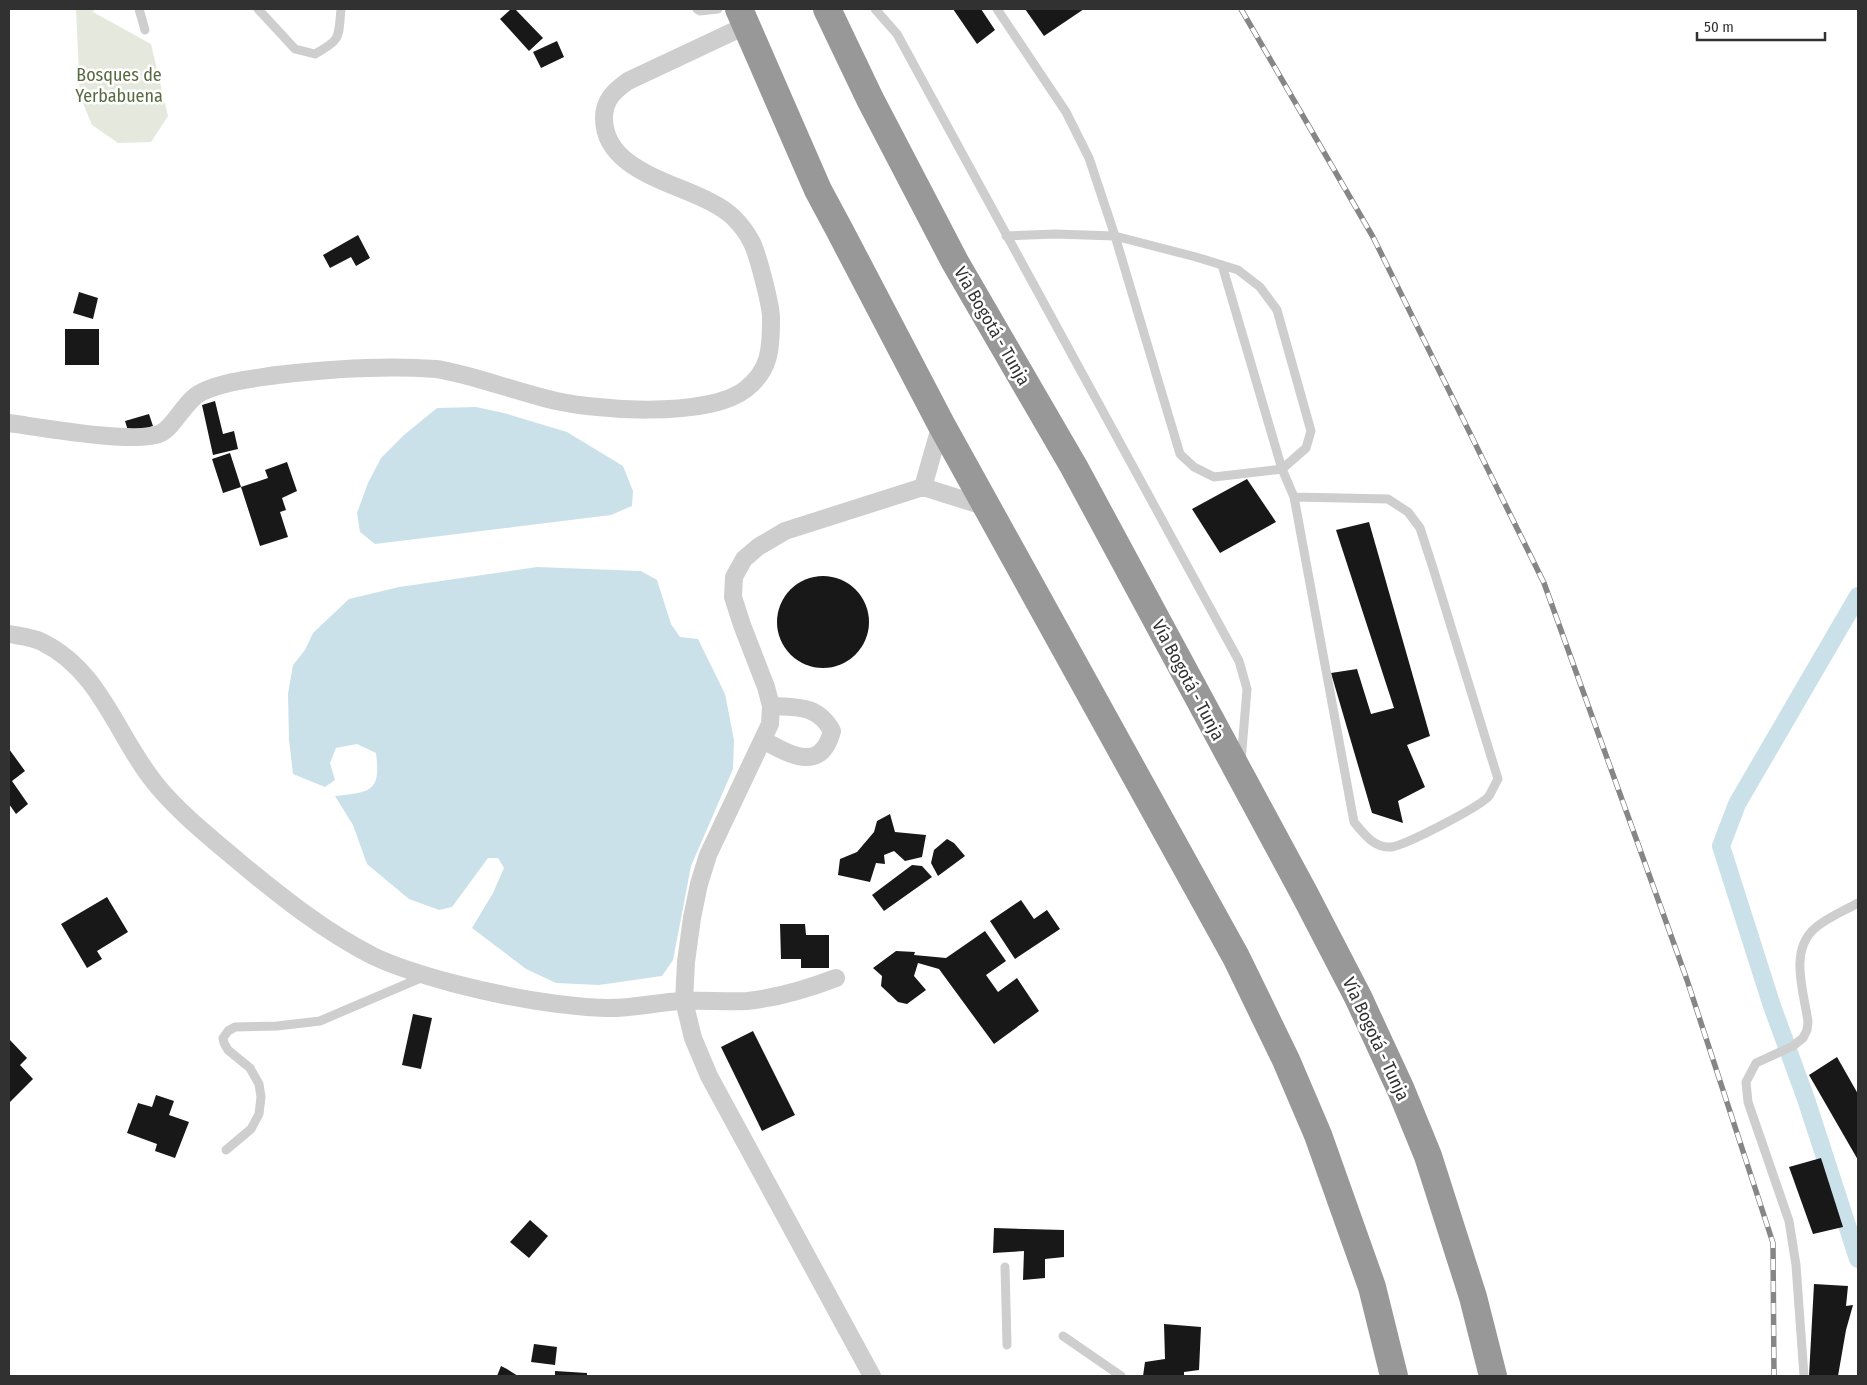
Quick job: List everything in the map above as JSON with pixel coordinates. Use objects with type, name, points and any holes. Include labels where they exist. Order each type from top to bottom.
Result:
[{"type":"highway","name":"Vía Bogotá - Tunja","points":[[827,9],[870,100],[954,262],[1074,467],[1304,893],[1358,997],[1401,1090],[1428,1156],[1473,1298],[1493,1376]]},
{"type":"highway","points":[[742,17],[818,190],[942,424],[1236,957],[1286,1060],[1318,1135],[1348,1216],[1372,1288],[1394,1376]]},
{"type":"street","points":[[9,423],[117,437],[148,436],[162,433],[199,393],[229,382],[369,367],[439,369],[511,387],[547,399],[633,410],[700,406],[726,400],[747,388],[766,367],[771,347],[772,313],[751,241],[732,216],[708,200],[634,167],[613,147],[604,130],[604,110],[611,93],[742,17]]},
{"type":"street","points":[[922,487],[942,424]]},
{"type":"street","points":[[872,1376],[709,1076],[693,1038],[684,1001],[686,962],[699,884],[708,855],[770,724],[771,706],[766,687],[742,625],[734,597],[734,577],[744,560],[758,547],[785,531],[922,487],[990,508]]},
{"type":"street","points":[[9,634],[40,641],[68,659],[90,680],[136,758],[160,789],[208,836],[265,884],[318,924],[374,956],[426,976],[483,991],[550,1004],[608,1008],[684,1001],[748,1000],[806,990],[836,978]]},
{"type":"street","points":[[763,740],[793,755],[809,758],[820,755],[829,744],[832,731],[826,720],[816,712],[771,706]]},
{"type":"lane","points":[[139,9],[144,30]]},
{"type":"lane","points":[[258,9],[295,49],[315,54],[332,44],[338,37],[341,9]]},
{"type":"lane","points":[[697,9],[718,9]]},
{"type":"lane","points":[[875,9],[897,34],[1238,661],[1247,689],[1240,777]]},
{"type":"lane","points":[[997,9],[1066,112],[1089,158],[1115,236],[1180,454],[1194,467],[1214,477],[1282,469],[1306,448],[1311,431],[1277,310],[1260,287],[1238,270],[1115,236],[1055,234],[1006,236]]},
{"type":"lane","points":[[1222,265],[1282,469],[1294,497],[1354,822],[1364,835],[1376,844],[1391,847],[1428,832],[1472,808],[1488,797],[1498,779],[1420,528],[1408,512],[1388,499],[1294,497]]},
{"type":"lane","points":[[1804,1376],[1796,1265],[1788,1221],[1748,1102],[1746,1082],[1756,1063],[1793,1046],[1803,1038],[1808,1022],[1799,961],[1803,942],[1815,928],[1858,903]]},
{"type":"lane","points":[[226,1150],[251,1129],[259,1114],[261,1097],[259,1084],[250,1068],[228,1050],[224,1043],[223,1038],[228,1031],[235,1027],[277,1026],[320,1021],[426,976]]},
{"type":"lane","points":[[1004,1267],[1007,1345]]},
{"type":"lane","points":[[1063,1336],[1121,1376]]},
{"type":"green space","name":"Bosques de Yerbabuena","points":[[76,9],[94,9],[93,12],[151,44],[168,116],[151,142],[118,143],[92,125],[80,96]]},
{"type":"water","points":[[476,407],[504,413],[567,432],[623,466],[633,491],[632,506],[611,515],[375,544],[360,532],[357,513],[368,483],[381,458],[404,435],[437,408]]},
{"type":"water","points":[[537,567],[641,571],[657,580],[671,624],[680,637],[698,639],[725,694],[734,740],[733,769],[691,866],[673,960],[662,976],[599,985],[556,983],[526,969],[472,928],[493,893],[504,868],[498,858],[488,858],[452,907],[439,910],[409,899],[367,864],[353,825],[335,796],[357,793],[371,788],[377,776],[376,753],[357,744],[336,748],[330,763],[335,780],[325,787],[293,774],[289,740],[288,694],[293,665],[305,650],[313,633],[349,599],[399,587]]},
{"type":"building","points":[[511,9],[515,9],[543,38],[529,51],[500,19]]},
{"type":"building","points":[[953,9],[981,9],[995,30],[977,44]]},
{"type":"building","points":[[1025,9],[1084,9],[1044,36]]},
{"type":"building","points":[[557,41],[564,57],[541,68],[533,52]]},
{"type":"building","points":[[358,235],[370,258],[356,266],[351,257],[330,268],[323,255]]},
{"type":"building","points":[[79,292],[98,298],[93,319],[73,313]]},
{"type":"building","points":[[65,329],[99,329],[99,365],[65,365]]},
{"type":"building","points":[[215,401],[223,434],[234,431],[238,449],[213,455],[202,405]]},
{"type":"building","points":[[149,414],[153,426],[129,434],[125,421]]},
{"type":"building","points":[[230,453],[241,487],[223,493],[212,459]]},
{"type":"building","points":[[287,462],[297,491],[282,498],[286,510],[280,512],[288,537],[260,546],[241,487],[268,478],[265,470]]},
{"type":"building","points":[[1247,479],[1276,522],[1220,553],[1192,509]]},
{"type":"building","points":[[1369,522],[1430,736],[1407,745],[1425,787],[1398,801],[1403,823],[1372,813],[1331,673],[1357,669],[1371,714],[1394,708],[1336,530]]},
{"type":"building","points":[[823,576],[840,580],[855,590],[865,605],[869,622],[865,639],[855,654],[840,664],[823,668],[806,664],[791,654],[781,639],[777,622],[781,605],[791,590],[806,580]]},
{"type":"building","points":[[9,749],[25,771],[12,781],[28,804],[16,814],[9,804]]},
{"type":"building","points":[[890,814],[895,832],[926,835],[922,857],[905,861],[894,851],[884,855],[885,864],[876,863],[870,882],[838,875],[840,859],[857,852],[874,832],[877,821]]},
{"type":"building","points":[[947,839],[954,843],[965,856],[938,876],[931,863],[934,850]]},
{"type":"building","points":[[912,865],[922,866],[932,877],[884,911],[872,895]]},
{"type":"building","points":[[107,897],[128,932],[97,951],[102,959],[87,968],[61,924]]},
{"type":"building","points":[[1021,900],[1034,919],[1047,910],[1060,929],[1015,959],[990,921]]},
{"type":"building","points":[[780,924],[805,924],[806,935],[829,935],[829,968],[801,968],[801,959],[781,959]]},
{"type":"building","points":[[985,931],[1006,961],[986,975],[998,992],[1017,978],[1039,1011],[994,1044],[939,969],[918,963],[914,976],[926,990],[907,1004],[898,1002],[881,986],[882,976],[873,968],[896,951],[915,952],[914,955],[946,958]]},
{"type":"building","points":[[413,1014],[432,1018],[421,1069],[402,1065]]},
{"type":"building","points":[[753,1031],[795,1115],[762,1131],[721,1047]]},
{"type":"building","points":[[9,1039],[27,1058],[20,1065],[33,1079],[9,1103]]},
{"type":"building","points":[[1837,1057],[1858,1094],[1858,1160],[1809,1075]]},
{"type":"building","points":[[156,1095],[174,1101],[169,1115],[189,1122],[175,1158],[155,1151],[157,1144],[127,1133],[138,1103],[152,1107]]},
{"type":"building","points":[[1821,1158],[1843,1227],[1813,1234],[1789,1167]]},
{"type":"building","points":[[530,1220],[548,1236],[529,1258],[510,1242]]},
{"type":"building","points":[[994,1228],[1064,1230],[1064,1257],[1045,1259],[1045,1278],[1023,1280],[1024,1251],[993,1253]]},
{"type":"building","points":[[1814,1284],[1848,1286],[1846,1306],[1853,1305],[1846,1330],[1838,1376],[1809,1376]]},
{"type":"building","points":[[1164,1324],[1201,1327],[1199,1370],[1184,1372],[1184,1376],[1143,1376],[1145,1362],[1165,1359]]},
{"type":"building","points":[[534,1344],[557,1347],[555,1365],[531,1362]]},
{"type":"building","points":[[501,1366],[507,1369],[518,1376],[497,1376]]},
{"type":"building","points":[[555,1371],[587,1373],[587,1376],[555,1376]]},
{"type":"waterway","points":[[1858,596],[1737,804],[1721,846],[1772,1006],[1806,1099],[1858,1259]]},
{"type":"railway","points":[[1241,9],[1373,237],[1544,583],[1687,980],[1773,1243],[1774,1376]]}]
